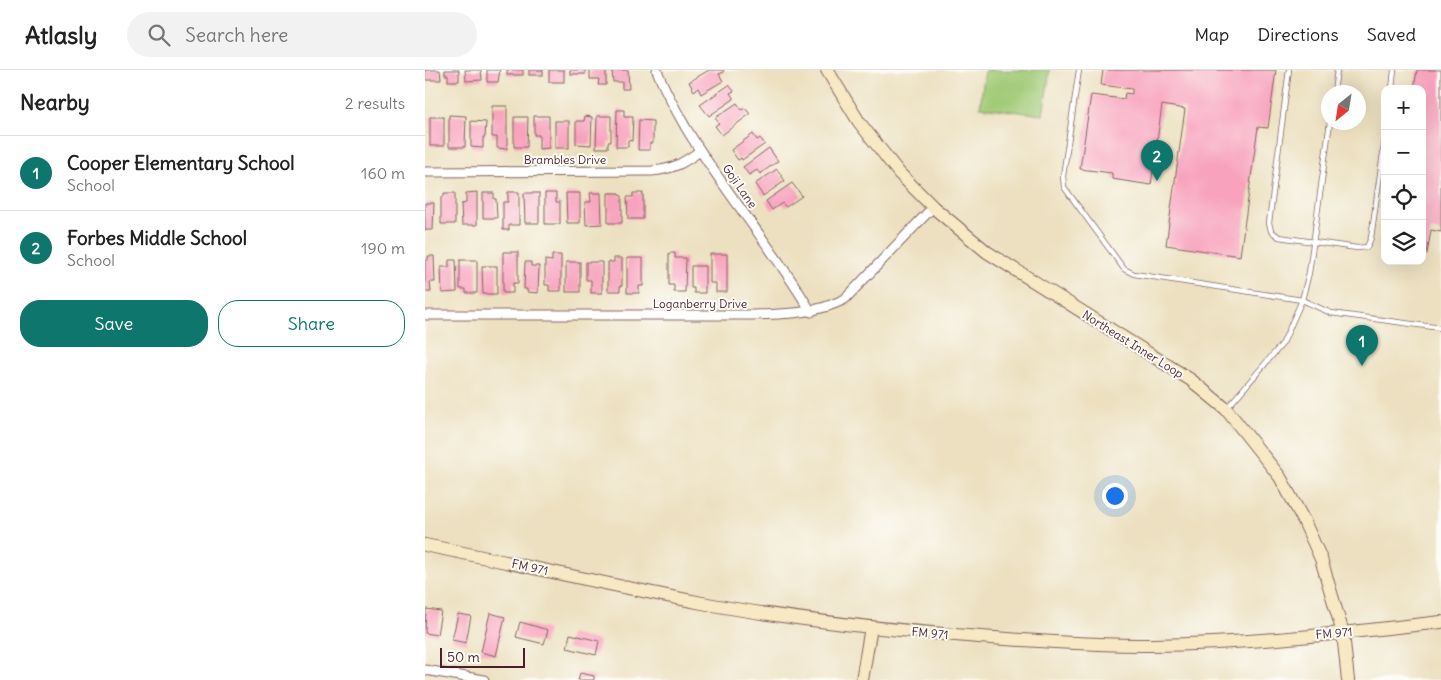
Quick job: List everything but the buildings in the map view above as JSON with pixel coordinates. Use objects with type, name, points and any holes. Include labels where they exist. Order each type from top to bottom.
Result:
[{"type":"main road","name":"Northeast Inner Loop","points":[[827,70],[859,122],[899,173],[933,207],[987,252],[1191,380],[1226,410],[1281,477],[1304,521],[1321,559],[1343,633],[1348,680]]},
{"type":"main road","name":"FM 971","points":[[425,545],[704,603],[871,627],[1053,642],[1155,645],[1343,633],[1441,622]]},
{"type":"main road","points":[[862,680],[871,627]]},
{"type":"street","name":"Goji Lane","points":[[657,70],[678,113],[701,152],[796,285],[811,312]]},
{"type":"street","name":"Brambles Drive","points":[[425,172],[660,170],[677,166],[701,152]]},
{"type":"street","name":"Loganberry Drive","points":[[425,316],[753,315],[811,312],[845,299],[933,207]]},
{"type":"street","points":[[425,670],[484,680]]},
{"type":"lane","points":[[1079,70],[1063,176],[1064,187],[1124,269],[1134,274],[1302,300],[1331,313],[1441,328]]},
{"type":"lane","points":[[1289,70],[1269,223],[1271,231],[1279,237],[1357,248],[1367,247],[1371,238],[1381,167]]},
{"type":"lane","points":[[1335,85],[1337,70]]},
{"type":"lane","points":[[1392,85],[1394,70]]},
{"type":"lane","points":[[1226,410],[1283,343],[1302,300],[1309,273],[1328,130]]},
{"type":"green space","points":[[985,70],[1050,70],[1043,115],[980,107]]},
{"type":"place","name":"Forbes Middle School","points":[[1157,181]]},
{"type":"place","name":"Cooper Elementary School","points":[[1362,366]]}]
